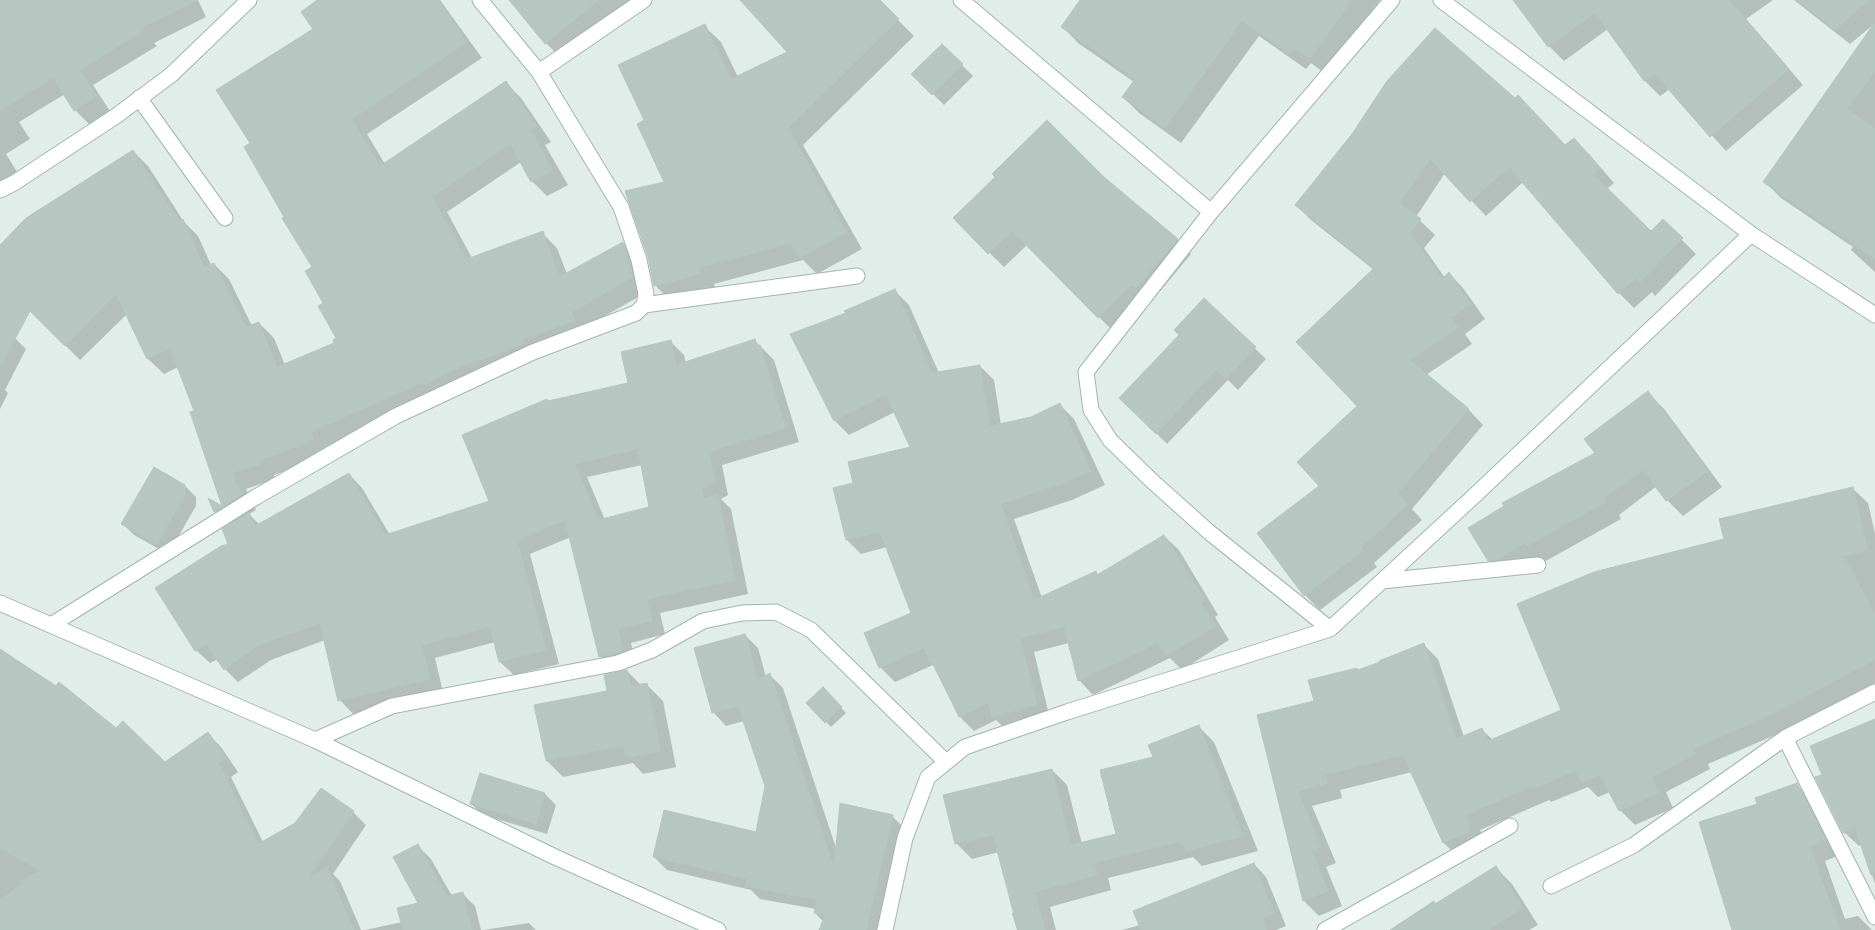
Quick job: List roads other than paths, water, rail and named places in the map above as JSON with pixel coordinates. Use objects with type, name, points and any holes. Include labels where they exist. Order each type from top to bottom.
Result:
[{"type":"street","points":[[0,190],[14,183],[116,116],[170,75],[249,0]]},
{"type":"street","points":[[52,625],[256,497],[396,416],[533,352],[636,313],[644,305],[646,294],[639,260],[622,207],[539,72],[480,0]]},
{"type":"street","points":[[539,72],[644,0]]},
{"type":"street","points":[[961,0],[1211,212]]},
{"type":"street","points":[[1330,629],[1209,532],[1110,440],[1091,410],[1086,372],[1211,212],[1392,0]]},
{"type":"street","points":[[1441,0],[1751,234],[1875,315]]},
{"type":"street","points":[[139,98],[226,218]]},
{"type":"street","points":[[884,930],[905,838],[928,777],[946,762],[965,747],[1067,712],[1330,629],[1488,484],[1751,234]]},
{"type":"street","points":[[644,305],[857,276]]},
{"type":"street","points":[[1382,582],[1538,566]]},
{"type":"street","points":[[0,603],[315,740],[555,857],[718,930]]},
{"type":"street","points":[[315,740],[392,706],[618,663],[652,650],[703,621],[742,613],[776,612],[811,630],[946,762]]},
{"type":"street","points":[[1551,886],[1634,845],[1785,738],[1875,692]]},
{"type":"street","points":[[1785,738],[1875,917]]},
{"type":"street","points":[[1325,930],[1510,826]]}]
